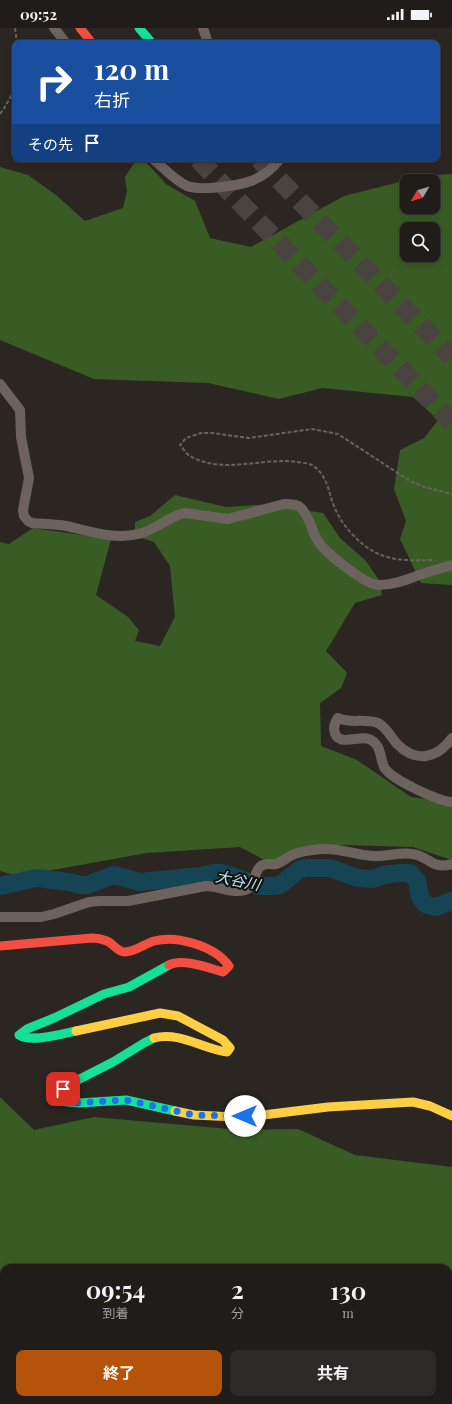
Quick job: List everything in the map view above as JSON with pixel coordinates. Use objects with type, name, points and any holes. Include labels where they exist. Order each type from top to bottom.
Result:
[{"type":"main road","points":[[80,28],[90,40]]},
{"type":"main road","points":[[139,28],[149,40]]},
{"type":"main road","points":[[0,946],[92,938],[105,939],[110,942],[119,952],[127,952],[149,942],[168,939],[184,941],[214,952],[228,961],[229,966],[223,972],[192,964],[174,963],[129,987],[104,994],[18,1035],[23,1038],[31,1038],[71,1032],[160,1013],[178,1016],[223,1040],[230,1048],[227,1052],[223,1052],[182,1038],[159,1036],[140,1045],[112,1063],[72,1082],[63,1089],[62,1094],[66,1102],[79,1103],[126,1100],[194,1115],[235,1117],[328,1107],[413,1102],[430,1106],[452,1116]]},
{"type":"street","points":[[54,28],[64,40]]},
{"type":"street","points":[[203,28],[207,40]]},
{"type":"street","points":[[156,162],[175,179],[188,186],[204,189],[251,181],[266,173],[277,162]]},
{"type":"street","points":[[0,384],[20,410],[21,437],[29,478],[23,510],[24,516],[32,523],[64,526],[108,536],[127,536],[145,533],[159,527],[175,516],[185,513],[228,519],[284,504],[293,504],[300,507],[306,513],[317,539],[329,554],[357,575],[377,586],[401,583],[424,573],[452,565]]},
{"type":"street","points":[[452,738],[442,750],[426,757],[409,753],[378,724],[343,721],[338,718],[335,722],[334,728],[335,733],[343,740],[347,741],[367,738],[372,740],[379,749],[384,767],[390,774],[434,798],[452,802]]},
{"type":"street","points":[[0,917],[41,917],[89,902],[128,901],[206,886],[214,886],[230,890],[245,890],[250,888],[259,868],[262,865],[268,863],[274,864],[306,851],[335,848],[358,854],[375,856],[395,853],[411,853],[417,854],[442,867],[452,864]]},
{"type":"path","points":[[15,28],[17,40]]},
{"type":"path","points":[[0,114],[12,94]]},
{"type":"path","points":[[437,560],[408,561],[389,558],[363,546],[344,526],[336,513],[323,474],[311,464],[283,460],[235,465],[209,463],[189,456],[180,445],[186,438],[201,433],[249,438],[312,429],[338,434],[410,481],[424,487],[452,494]]},
{"type":"green space","points":[[146,162],[166,184],[195,201],[210,238],[251,247],[344,196],[400,182],[400,214],[440,214],[440,175],[452,174],[452,585],[421,583],[400,539],[406,521],[394,489],[400,450],[424,438],[438,420],[413,397],[322,388],[279,399],[208,383],[94,379],[0,340],[0,167],[28,175],[56,195],[85,221],[123,208],[127,191],[125,177],[134,163]]},
{"type":"green space","points":[[175,495],[226,507],[287,503],[303,510],[323,513],[340,538],[366,561],[379,580],[382,595],[355,603],[326,651],[347,673],[341,688],[320,703],[321,746],[357,760],[411,797],[452,802],[452,860],[413,847],[343,845],[270,863],[240,847],[147,853],[41,872],[15,875],[0,871],[0,542],[9,544],[33,528],[111,539],[96,595],[128,617],[139,630],[135,641],[160,646],[175,617],[170,566],[154,542],[135,536],[135,522],[150,516]]},
{"type":"green space","points":[[0,1097],[34,1130],[94,1117],[240,1130],[298,1129],[355,1155],[452,1167],[452,1264],[0,1264]]},
{"type":"waterway","name":"大谷川","points":[[0,886],[36,878],[87,885],[114,875],[140,882],[201,876],[213,873],[222,873],[260,886],[273,886],[280,885],[299,870],[305,868],[330,868],[358,878],[373,879],[384,875],[410,873],[417,881],[420,897],[425,904],[436,907],[452,901]]},
{"type":"tunnel","points":[[201,162],[452,422]]},
{"type":"tunnel","points":[[262,162],[452,357]]},
{"type":"traffic: fast","points":[[139,28],[149,40]]},
{"type":"traffic: fast","points":[[76,1031],[38,1038],[19,1035],[27,1029],[104,994],[129,987],[169,965]]},
{"type":"traffic: fast","points":[[154,1038],[113,1062],[68,1085],[63,1089],[63,1096],[66,1102],[79,1103],[126,1100],[175,1111]]},
{"type":"traffic: slow","points":[[76,1031],[160,1013],[178,1016],[223,1040],[230,1048],[227,1052],[173,1037],[163,1036],[154,1038]]},
{"type":"traffic: slow","points":[[175,1111],[194,1115],[235,1117],[328,1107],[413,1102],[430,1106],[452,1116]]},
{"type":"traffic: jam","points":[[80,28],[90,40]]},
{"type":"traffic: jam","points":[[0,946],[94,938],[107,941],[122,952],[129,952],[154,941],[173,940],[184,941],[205,948],[215,953],[229,966],[223,972],[189,963],[175,963],[169,965]]},
{"type":"route","points":[[63,1089],[63,1098],[66,1102],[72,1103],[126,1100],[194,1115],[245,1116]]}]
